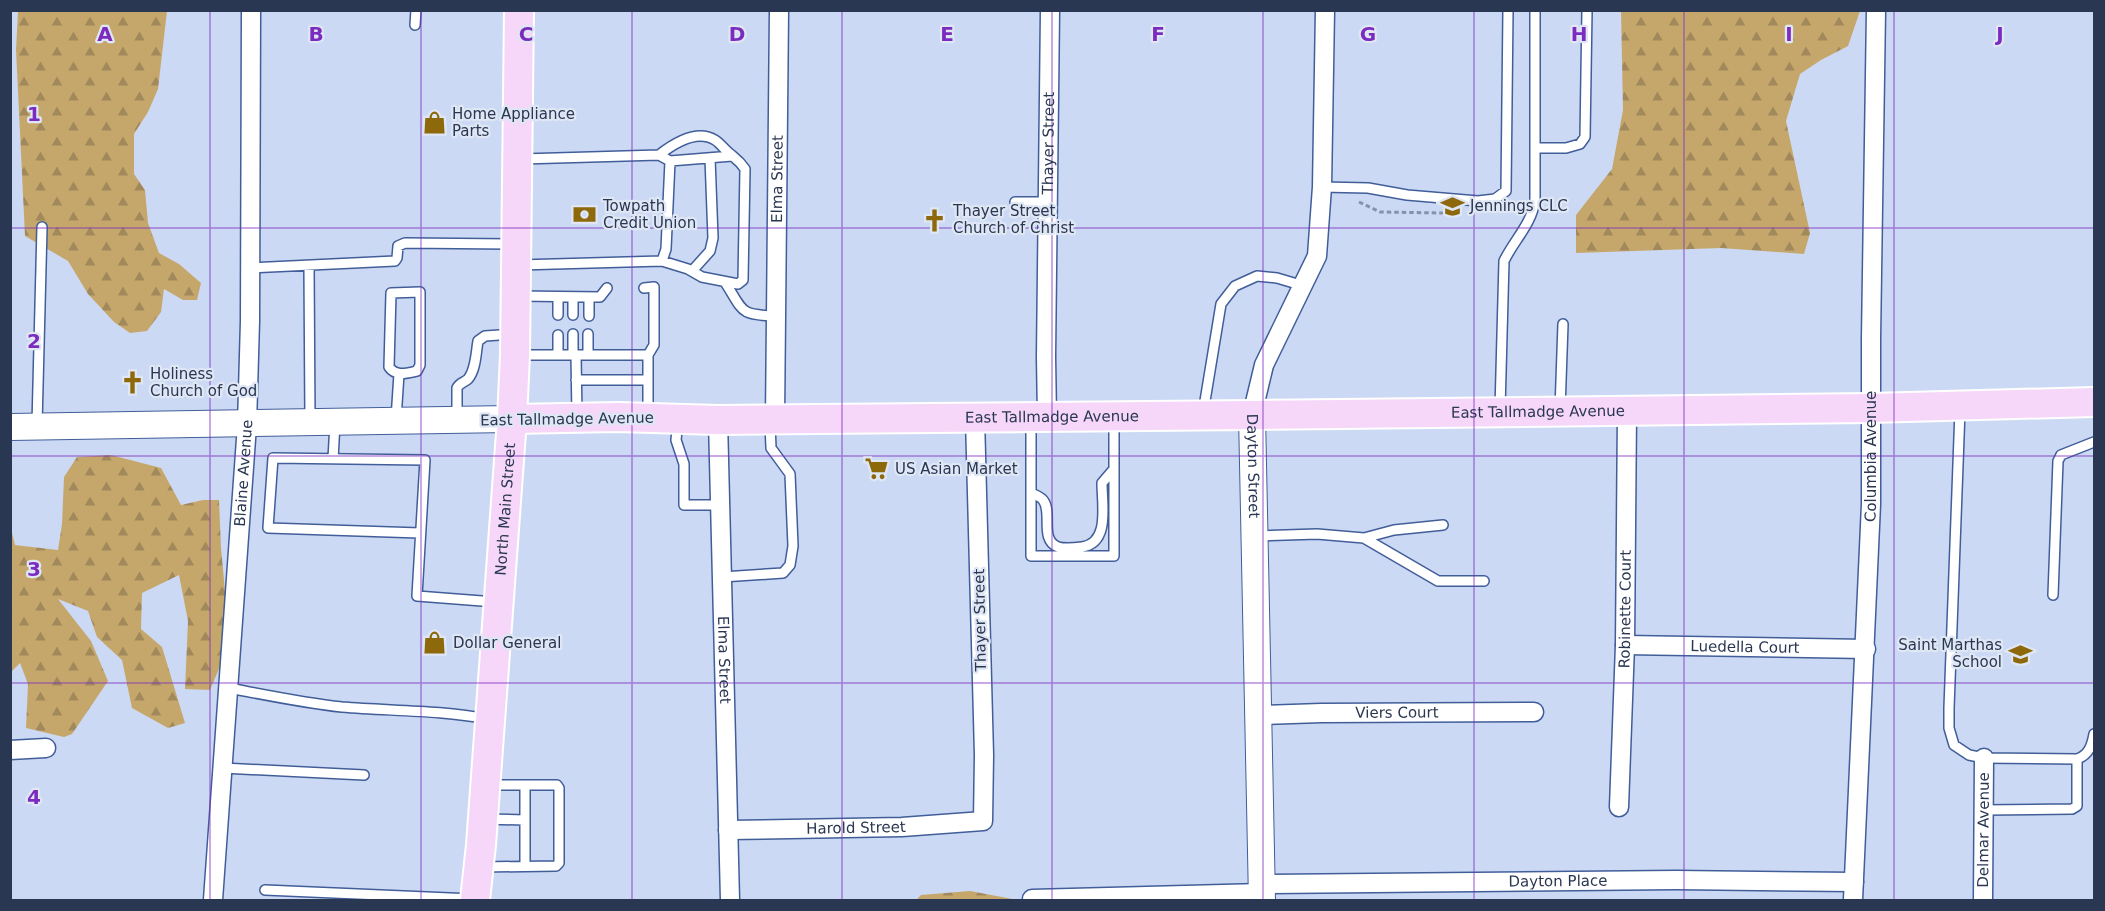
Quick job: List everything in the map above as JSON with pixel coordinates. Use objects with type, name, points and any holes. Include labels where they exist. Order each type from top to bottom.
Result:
[{"type":"main road","name":"North Main Street","points":[[476,900],[512,419],[516,296],[519,10]]},
{"type":"main road","name":"East Tallmadge Avenue","points":[[10,428],[577,418],[718,420],[1871,408],[2094,402]]},
{"type":"main road","name":"Dayton Street","points":[[1252,415],[1262,892]]},
{"type":"street","name":"Blaine Avenue","points":[[213,900],[247,425],[251,10]]},
{"type":"street","name":"Elma Street","points":[[773,419],[779,10]]},
{"type":"street","name":"Thayer Street","points":[[1039,417],[1046,346],[1050,10]]},
{"type":"street","name":"Dayton Street","points":[[1252,415],[1264,365],[1317,256],[1322,192],[1325,10]]},
{"type":"street","name":"Columbia Avenue","points":[[1853,900],[1871,504],[1876,10]]},
{"type":"street","name":"Robinette Court","points":[[1619,807],[1625,645],[1627,411]]},
{"type":"street","name":"Thayer Street","points":[[975,418],[984,755],[983,821]]},
{"type":"street","name":"Elma Street","points":[[718,420],[730,900]]},
{"type":"street","name":"Luedella Court","points":[[1625,645],[1802,646],[1866,649]]},
{"type":"street","name":"Viers Court","points":[[1258,716],[1321,713],[1534,712]]},
{"type":"street","points":[[10,750],[46,748]]},
{"type":"street","name":"Delmar Avenue","points":[[1983,900],[1984,758]]},
{"type":"street","name":"Harold Street","points":[[728,830],[902,827],[983,821]]},
{"type":"street","name":"Dayton Place","points":[[1032,899],[1665,880],[1854,882]]},
{"type":"lane","points":[[415,25],[416,10]]},
{"type":"lane","points":[[1322,192],[1368,188],[1407,195],[1478,201],[1496,199],[1506,191],[1508,10]]},
{"type":"lane","points":[[1500,411],[1504,261],[1510,248],[1530,220],[1533,211],[1535,10]]},
{"type":"lane","points":[[1535,147],[1566,148],[1580,144],[1585,137],[1587,10]]},
{"type":"lane","points":[[518,159],[659,155],[684,140],[699,136],[714,139],[732,156]]},
{"type":"lane","points":[[250,268],[394,261],[397,258],[398,246],[405,243],[516,255],[662,261],[692,271],[702,277],[738,284],[743,280],[745,169],[738,158],[732,156],[670,161],[659,155]]},
{"type":"lane","points":[[692,271],[710,251],[713,238],[710,158]]},
{"type":"lane","points":[[662,261],[666,249],[670,161]]},
{"type":"lane","points":[[1015,202],[1048,202]]},
{"type":"lane","points":[[37,427],[42,227]]},
{"type":"lane","points":[[309,266],[310,424]]},
{"type":"lane","points":[[1202,415],[1221,304],[1235,286],[1257,276],[1304,285]]},
{"type":"lane","points":[[725,282],[742,309],[748,314],[776,316]]},
{"type":"lane","points":[[644,288],[654,287],[654,345],[648,355],[648,418]]},
{"type":"lane","points":[[516,296],[600,297],[608,288]]},
{"type":"lane","points":[[420,292],[420,365],[417,371],[399,374],[393,372],[389,367],[391,293],[420,292]]},
{"type":"lane","points":[[558,297],[558,315]]},
{"type":"lane","points":[[573,297],[573,315]]},
{"type":"lane","points":[[589,297],[589,315]]},
{"type":"lane","points":[[1560,411],[1563,324]]},
{"type":"lane","points":[[573,334],[577,418]]},
{"type":"lane","points":[[588,334],[588,355]]},
{"type":"lane","points":[[558,335],[558,355]]},
{"type":"lane","points":[[457,420],[457,388],[459,384],[468,379],[472,371],[478,341],[485,336],[558,355],[648,355]]},
{"type":"lane","points":[[396,422],[399,374]]},
{"type":"lane","points":[[576,380],[648,380]]},
{"type":"lane","points":[[1960,405],[1949,728],[1953,745],[1969,755],[1984,758],[2077,759],[2084,756],[2092,745],[2094,734]]},
{"type":"lane","points":[[1039,417],[1031,493],[1031,556],[1114,556],[1114,416]]},
{"type":"lane","points":[[679,418],[676,440],[684,464],[684,505],[720,505]]},
{"type":"lane","points":[[722,577],[783,573],[790,565],[793,546],[790,474],[771,448],[773,419]]},
{"type":"lane","points":[[333,459],[335,423]]},
{"type":"lane","points":[[2053,595],[2058,461],[2061,455],[2094,442]]},
{"type":"lane","points":[[420,533],[268,528],[273,458],[425,460],[417,596],[498,602]]},
{"type":"lane","points":[[1031,493],[1043,499],[1047,508],[1049,539],[1057,546],[1073,548],[1090,546],[1098,539],[1102,527],[1101,483],[1114,469]]},
{"type":"lane","points":[[1255,536],[1317,534],[1364,538],[1394,530],[1443,525]]},
{"type":"lane","points":[[1364,538],[1438,581],[1484,581]]},
{"type":"lane","points":[[229,688],[341,707],[456,713],[490,719]]},
{"type":"lane","points":[[1984,810],[2072,809],[2076,806],[2077,759]]},
{"type":"lane","points":[[223,768],[364,776]]},
{"type":"lane","points":[[479,867],[556,866],[559,862],[559,788],[556,785],[486,785]]},
{"type":"lane","points":[[525,785],[525,866]]},
{"type":"lane","points":[[483,819],[525,820]]},
{"type":"lane","points":[[265,890],[476,900]]},
{"type":"path","points":[[1322,192],[1352,196],[1372,210],[1380,212],[1449,213]]},
{"type":"green space","points":[[18,11],[167,11],[158,89],[148,112],[134,134],[134,174],[145,190],[148,223],[159,253],[179,264],[201,283],[197,300],[183,300],[164,289],[161,312],[147,331],[130,333],[114,322],[88,294],[68,261],[25,236],[16,50]]},
{"type":"green space","points":[[1621,11],[1860,11],[1848,46],[1800,74],[1786,121],[1810,233],[1804,254],[1721,248],[1576,253],[1576,215],[1612,169],[1623,110]]},
{"type":"green space","points":[[111,455],[161,468],[181,505],[203,500],[219,500],[228,623],[221,664],[210,690],[185,689],[188,621],[179,575],[142,593],[141,629],[162,647],[185,723],[168,728],[132,708],[122,660],[97,637],[88,611],[58,599],[91,641],[108,681],[72,734],[64,737],[26,728],[28,684],[20,663],[11,672],[10,525],[15,545],[58,550],[62,524],[64,477],[77,457]]},
{"type":"green space","points":[[970,891],[1018,900],[916,900],[921,895]]},
{"type":"place","name":"Home Appliance Parts","points":[[434,123]]},
{"type":"place","name":"Jennings CLC","points":[[1452,206]]},
{"type":"place","name":"Towpath Credit Union","points":[[585,215]]},
{"type":"place","name":"Thayer Street Church of Christ","points":[[935,220]]},
{"type":"place","name":"Holiness Church of God","points":[[132,383]]},
{"type":"place","name":"US Asian Market","points":[[877,469]]},
{"type":"place","name":"Dollar General","points":[[435,643]]},
{"type":"place","name":"Saint Marthas School","points":[[2020,654]]}]
